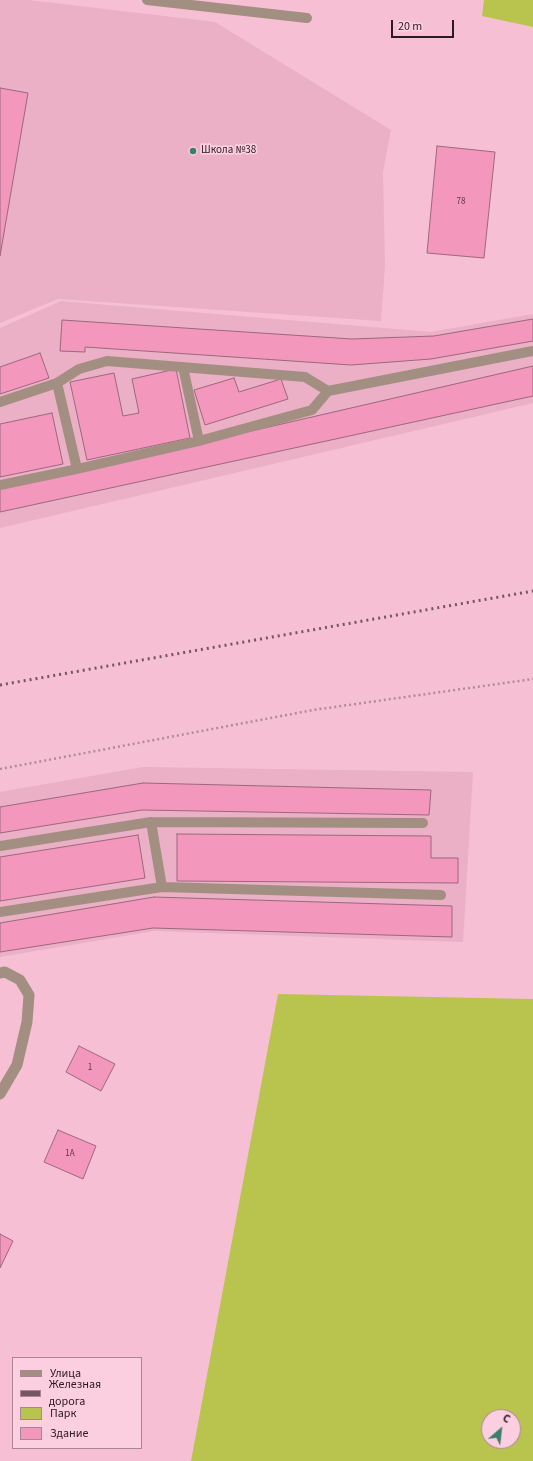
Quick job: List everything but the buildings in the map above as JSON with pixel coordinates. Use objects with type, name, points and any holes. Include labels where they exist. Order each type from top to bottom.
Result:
[{"type":"street","points":[[0,1094],[17,1066],[27,1022],[29,995],[20,980],[2,972]]},
{"type":"lane","points":[[147,0],[307,18]]},
{"type":"lane","points":[[0,485],[199,441],[312,410],[328,391],[533,351]]},
{"type":"lane","points":[[0,402],[56,383],[79,369],[107,361],[305,378],[328,391]]},
{"type":"lane","points":[[183,367],[199,441]]},
{"type":"lane","points":[[56,383],[77,469]]},
{"type":"lane","points":[[151,822],[162,887]]},
{"type":"lane","points":[[0,846],[151,822],[423,823]]},
{"type":"lane","points":[[0,912],[162,887],[441,895]]},
{"type":"path","points":[[0,769],[313,710],[533,679]]},
{"type":"shaded area","name":"Школа №38","points":[[0,0],[28,0],[215,22],[391,130],[383,172],[385,266],[381,321],[58,299],[0,323]]},
{"type":"shaded area","points":[[61,301],[431,332],[533,314],[533,403],[0,528],[0,328]]},
{"type":"shaded area","points":[[143,767],[473,772],[463,942],[154,931],[0,957],[0,792]]},
{"type":"green space","points":[[484,0],[533,0],[533,27],[482,16]]},
{"type":"green space","points":[[278,994],[533,999],[533,1461],[191,1461]]},
{"type":"railway","points":[[0,685],[533,591]]},
{"type":"place","name":"Школа №38","points":[[193,151]]}]
